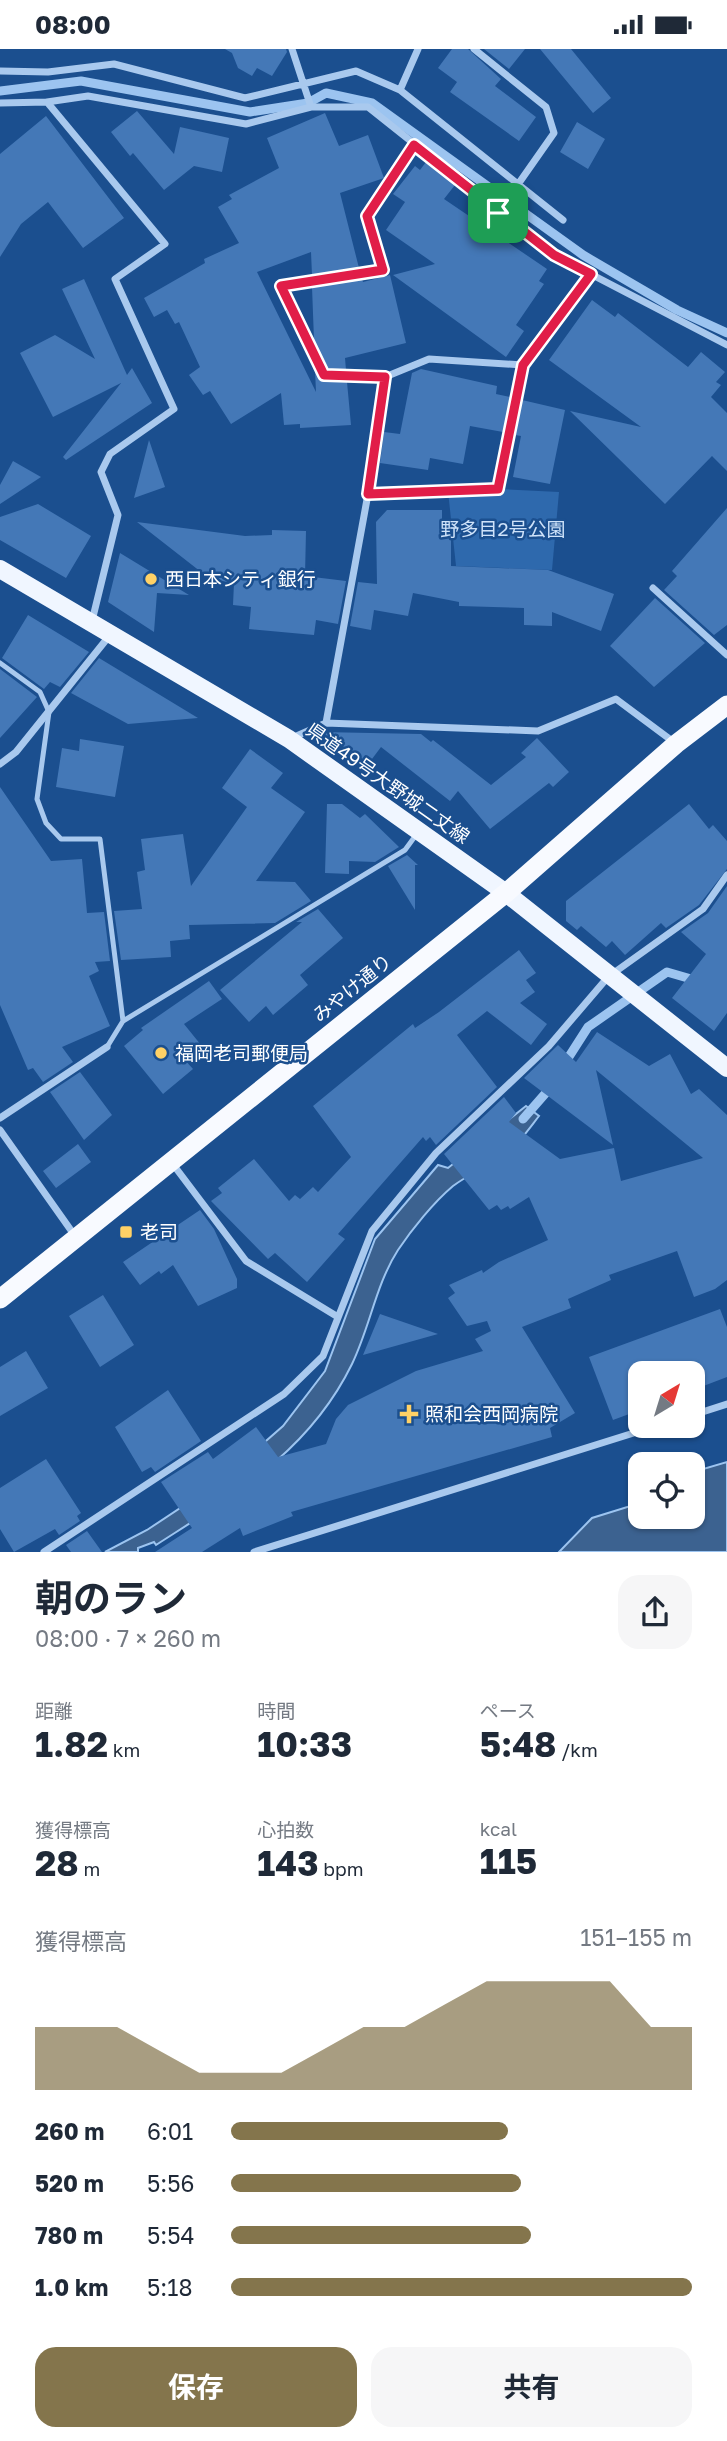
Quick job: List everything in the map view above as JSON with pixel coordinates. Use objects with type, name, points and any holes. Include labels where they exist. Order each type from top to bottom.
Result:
[{"type":"highway","name":"みやけ通り","points":[[0,1299],[506,893],[676,744],[727,705]]},
{"type":"main road","name":"県道49号大野城二丈線","points":[[0,569],[289,739],[506,893],[727,1068]]},
{"type":"street","points":[[292,49],[306,84],[311,107]]},
{"type":"street","points":[[400,90],[418,49]]},
{"type":"street","points":[[474,49],[546,107],[554,133],[498,213]]},
{"type":"street","points":[[0,71],[48,72],[114,64],[245,98],[356,71],[400,90],[563,220]]},
{"type":"street","points":[[0,103],[47,102],[88,96],[246,124],[311,107],[368,107],[554,255],[727,345]]},
{"type":"street","points":[[47,102],[165,244],[115,279],[174,409],[110,454],[101,472],[118,515],[92,621]]},
{"type":"street","points":[[414,145],[367,216],[383,270],[281,286],[324,375],[385,377],[429,359],[523,365]]},
{"type":"street","points":[[368,494],[498,489],[523,365],[591,274]]},
{"type":"street","points":[[326,723],[368,494],[385,377]]},
{"type":"street","points":[[653,588],[727,655]]},
{"type":"street","points":[[0,764],[16,752],[110,634]]},
{"type":"street","points":[[289,739],[326,723],[538,731],[616,699],[676,744]]},
{"type":"street","points":[[44,1552],[285,1394],[323,1356],[372,1231],[436,1153],[550,1046],[614,981],[704,909],[727,875]]},
{"type":"street","points":[[0,1118],[107,1047]]},
{"type":"street","points":[[0,1131],[77,1238]]},
{"type":"street","points":[[172,1162],[246,1261],[338,1317]]},
{"type":"street","points":[[705,1411],[727,1404]]},
{"type":"street","points":[[254,1552],[628,1435]]},
{"type":"lane","points":[[0,663],[40,692],[49,712],[37,799],[47,823],[61,839],[100,839],[123,1021]]},
{"type":"lane","points":[[107,1047],[123,1021],[405,850],[419,831]]},
{"type":"green space","name":"野多目2号公園","points":[[498,489],[559,492],[552,570],[456,566],[448,491]]},
{"type":"shaded area","points":[[526,1106],[539,1116],[522,1137],[503,1155],[446,1192],[398,1250],[384,1277],[352,1364],[334,1395],[292,1446],[241,1489],[156,1545],[154,1542],[138,1548],[138,1552],[105,1552],[147,1530],[245,1465],[258,1448],[283,1426],[325,1371],[375,1239],[438,1165],[448,1168]]},
{"type":"shaded area","points":[[727,1462],[727,1552],[559,1552],[592,1518],[628,1507],[628,1529],[705,1529],[705,1468]]},
{"type":"building","points":[[225,49],[286,49],[287,52],[272,76],[257,68],[252,76],[238,68],[232,53]]},
{"type":"building","points":[[452,49],[468,49],[501,79],[495,86],[536,117],[519,141],[450,92],[457,82],[438,68]]},
{"type":"building","points":[[484,49],[525,49],[509,69]]},
{"type":"building","points":[[540,49],[571,49],[611,98],[593,113]]},
{"type":"building","points":[[137,111],[174,154],[180,127],[229,138],[222,172],[194,166],[164,190],[133,153],[130,156],[111,132]]},
{"type":"building","points":[[325,113],[339,146],[368,135],[384,178],[340,193],[359,268],[312,275],[311,252],[257,272],[316,392],[315,370],[321,380],[347,382],[351,425],[300,428],[300,424],[284,425],[281,393],[231,424],[210,391],[203,395],[189,375],[200,367],[179,322],[175,324],[167,310],[154,317],[144,298],[205,263],[204,259],[239,243],[218,207],[232,199],[229,195],[279,168],[267,138]]},
{"type":"building","points":[[46,116],[124,218],[83,248],[48,202],[21,224],[0,257],[0,154]]},
{"type":"building","points":[[577,122],[605,139],[588,169],[560,152]]},
{"type":"building","points":[[426,162],[455,185],[444,199],[547,269],[539,281],[544,284],[516,325],[524,331],[506,357],[393,275],[435,264],[386,230],[405,202],[393,194],[415,166],[420,170]]},
{"type":"building","points":[[390,275],[406,343],[345,358],[346,370],[328,369],[314,340],[312,287],[362,279],[363,282]]},
{"type":"building","points":[[84,279],[127,375],[132,368],[152,403],[66,460],[63,457],[121,383],[53,417],[20,353],[55,335],[95,359],[62,289]]},
{"type":"building","points":[[592,300],[615,317],[618,313],[688,367],[701,352],[725,372],[716,382],[721,385],[711,397],[727,413],[727,471],[712,456],[665,504],[570,411],[641,427],[549,360]]},
{"type":"building","points":[[421,369],[497,386],[496,394],[510,397],[503,432],[470,426],[463,464],[430,458],[428,470],[380,463],[384,432],[400,434],[412,373]]},
{"type":"building","points":[[522,400],[565,410],[550,484],[513,477],[521,436],[515,435]]},
{"type":"building","points":[[149,440],[165,487],[134,498]]},
{"type":"building","points":[[13,461],[41,477],[0,504],[0,485]]},
{"type":"building","points":[[38,504],[91,536],[66,578],[0,540],[0,517]]},
{"type":"building","points":[[727,508],[727,625],[714,635],[664,590],[677,576],[672,571]]},
{"type":"building","points":[[387,510],[442,510],[442,532],[451,532],[451,566],[548,570],[614,594],[601,631],[552,612],[552,626],[524,625],[524,608],[459,606],[459,602],[413,593],[408,616],[374,610],[371,630],[350,626],[358,582],[377,584],[376,522]]},
{"type":"building","points":[[137,522],[245,536],[272,535],[272,530],[306,531],[305,576],[346,581],[338,624],[316,620],[314,635],[249,629],[251,607],[233,605],[234,583],[210,579]]},
{"type":"building","points":[[120,553],[189,595],[157,593],[154,632],[108,602]]},
{"type":"building","points":[[655,598],[705,643],[654,687],[610,646]]},
{"type":"building","points":[[28,615],[89,652],[60,687],[50,682],[44,689],[2,658]]},
{"type":"building","points":[[99,658],[198,718],[128,724],[71,693]]},
{"type":"building","points":[[0,669],[37,697],[0,738]]},
{"type":"building","points":[[321,732],[421,734],[431,742],[433,740],[491,785],[526,757],[521,753],[537,738],[569,772],[553,787],[549,783],[490,829],[458,791],[450,801],[381,747],[369,763]]},
{"type":"building","points":[[80,739],[124,746],[115,797],[56,787],[62,748],[79,751]]},
{"type":"building","points":[[250,749],[283,773],[271,788],[305,812],[256,881],[295,882],[311,901],[275,923],[189,925],[190,939],[170,941],[171,957],[121,960],[114,911],[142,909],[137,872],[145,870],[141,839],[183,834],[191,886],[247,807],[222,788]]},
{"type":"building","points":[[0,787],[51,861],[82,859],[87,913],[104,912],[110,961],[95,962],[99,971],[89,976],[110,1026],[62,1047],[73,1062],[43,1082],[33,1068],[28,1070],[0,1005]]},
{"type":"building","points":[[327,804],[342,804],[360,818],[365,814],[399,847],[375,862],[349,861],[349,874],[325,873]]},
{"type":"building","points":[[689,804],[709,829],[713,825],[727,841],[727,869],[699,905],[666,928],[661,923],[625,955],[612,941],[606,947],[581,926],[577,930],[566,921],[566,901]]},
{"type":"building","points":[[407,855],[418,865],[415,865],[415,910],[388,866]]},
{"type":"building","points":[[727,886],[727,1013],[714,1031],[672,998],[706,954],[681,932],[708,913]]},
{"type":"building","points":[[318,909],[343,938],[300,975],[308,985],[273,1015],[266,1006],[249,1022],[220,990],[302,922],[296,922]]},
{"type":"building","points":[[519,950],[536,973],[526,980],[535,992],[520,1003],[547,1024],[531,1045],[487,1011],[457,1035],[497,1087],[436,1145],[430,1137],[426,1141],[423,1137],[338,1234],[345,1239],[307,1282],[275,1253],[268,1259],[211,1201],[222,1193],[218,1188],[254,1159],[289,1201],[295,1195],[300,1199],[313,1187],[318,1192],[351,1157],[313,1106],[413,1024],[415,1028],[439,1012]]},
{"type":"building","points":[[209,981],[222,999],[184,1024],[201,1045],[184,1059],[193,1069],[163,1094],[124,1046],[143,1030],[141,1028]]},
{"type":"building","points":[[597,1032],[649,1066],[670,1054],[691,1094],[699,1089],[727,1115],[727,1280],[715,1289],[694,1297],[677,1251],[609,1275],[611,1280],[568,1299],[571,1308],[522,1327],[575,1413],[550,1428],[552,1437],[291,1512],[293,1516],[243,1536],[240,1528],[202,1552],[155,1552],[192,1528],[161,1482],[208,1452],[213,1459],[256,1427],[278,1457],[326,1444],[336,1419],[348,1405],[416,1371],[483,1351],[475,1339],[491,1331],[487,1321],[467,1326],[448,1298],[455,1293],[449,1285],[482,1270],[483,1273],[499,1262],[548,1240],[529,1197],[510,1209],[508,1206],[501,1210],[497,1205],[489,1210],[444,1154],[504,1097],[516,1113],[509,1122],[560,1159],[614,1148],[621,1181],[703,1158],[596,1070],[613,1145],[524,1078],[558,1045],[576,1062]]},
{"type":"building","points":[[80,1072],[112,1115],[84,1140],[50,1092]]},
{"type":"building","points":[[78,1144],[91,1162],[56,1188],[43,1171]]},
{"type":"building","points":[[200,1210],[214,1229],[237,1279],[237,1288],[198,1306],[173,1265],[161,1274],[159,1271],[140,1285],[123,1262]]},
{"type":"building","points":[[103,1295],[134,1345],[100,1367],[69,1316]]},
{"type":"building","points":[[720,1309],[727,1327],[727,1377],[705,1385],[705,1361],[628,1361],[628,1414],[613,1420],[589,1357]]},
{"type":"building","points":[[380,1314],[438,1334],[363,1355]]},
{"type":"building","points":[[26,1351],[48,1388],[0,1416],[0,1367]]},
{"type":"building","points":[[168,1390],[201,1441],[155,1472],[151,1467],[142,1472],[115,1427]]},
{"type":"building","points":[[46,1459],[81,1513],[77,1516],[80,1521],[59,1535],[55,1529],[14,1552],[0,1529],[0,1488]]},
{"type":"building","points":[[87,1531],[102,1552],[71,1552],[66,1545]]},
{"type":"waterway","points":[[0,91],[81,81],[250,112],[308,103],[326,93],[372,103],[583,255],[677,310],[727,333]]},
{"type":"waterway","points":[[563,1066],[588,1027],[667,972],[698,981]]},
{"type":"waterway","points":[[523,1119],[551,1087]]},
{"type":"place","name":"西日本シティ銀行","points":[[151,579]]},
{"type":"place","name":"福岡老司郵便局","points":[[161,1053]]},
{"type":"place","name":"老司","points":[[126,1232]]},
{"type":"place","name":"照和会西岡病院","points":[[409,1414]]},
{"type":"route","points":[[414,145],[498,213],[554,255],[591,274],[523,365],[498,489],[368,494],[385,377],[324,375],[281,286],[383,270],[367,216],[414,145]]}]
